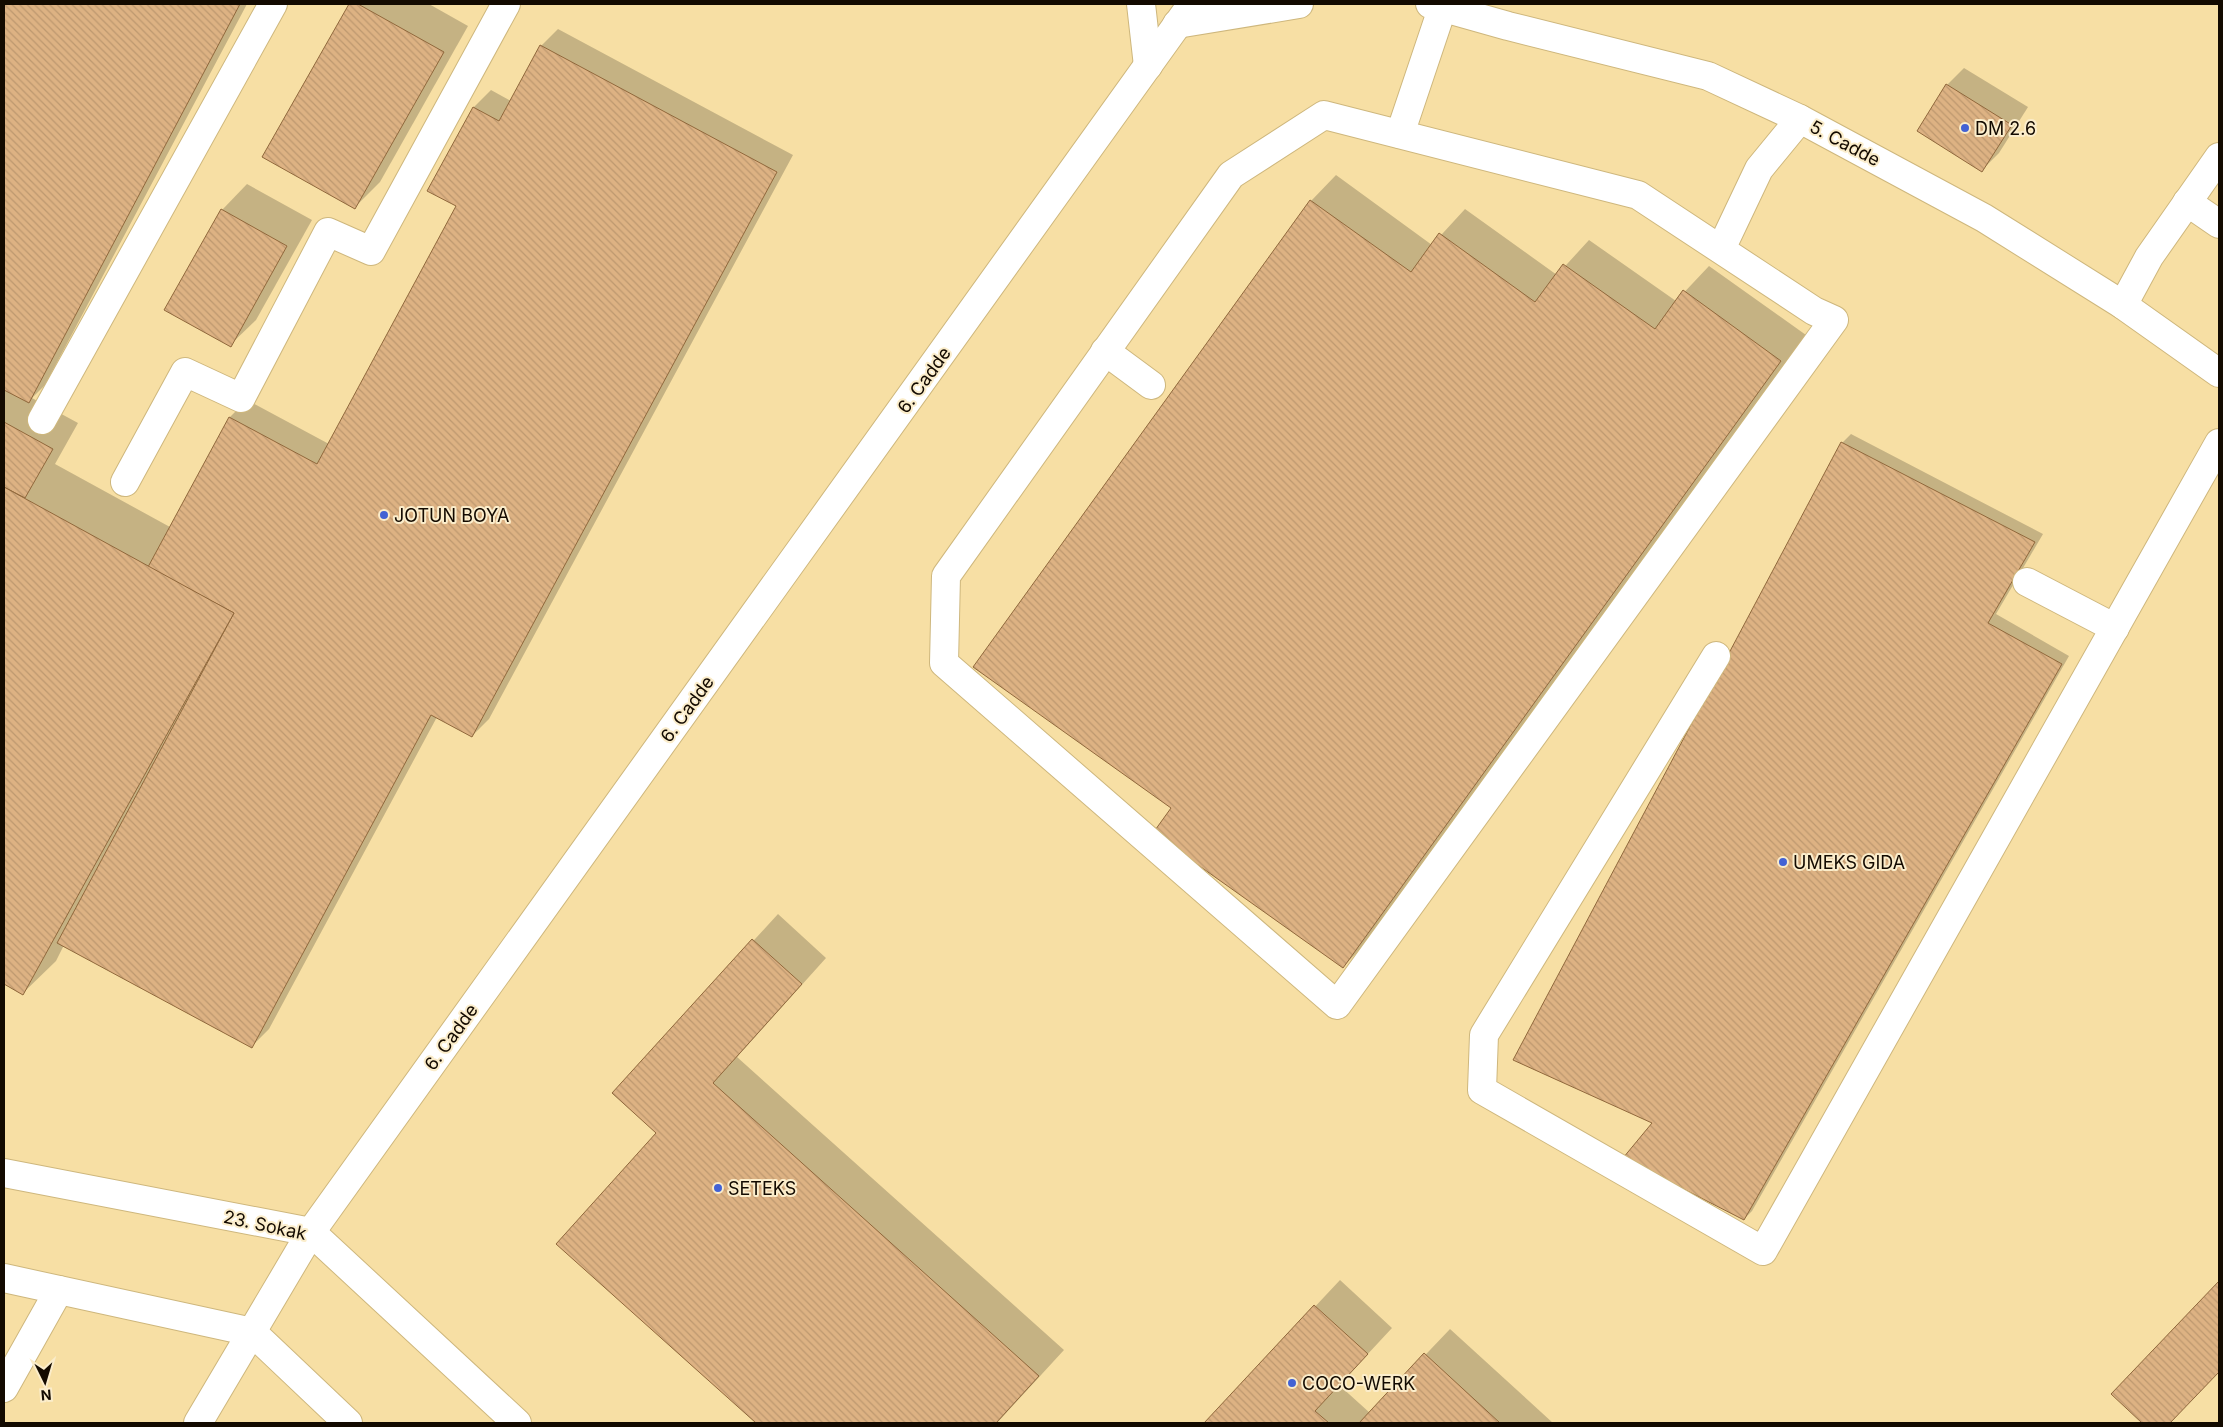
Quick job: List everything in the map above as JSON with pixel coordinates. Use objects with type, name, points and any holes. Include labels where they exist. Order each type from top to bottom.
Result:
[{"type":"street","points":[[42,420],[273,4]]},
{"type":"street","points":[[125,482],[186,372],[241,398],[328,232],[371,250],[506,4]]},
{"type":"street","points":[[1141,4],[1148,66]]},
{"type":"street","points":[[1184,14],[1299,4]]},
{"type":"street","points":[[1400,134],[1436,5]]},
{"type":"street","name":"5. Cadde","points":[[1436,5],[1508,26],[1708,76],[1800,119],[1984,218],[2123,305],[2219,373]]},
{"type":"street","name":"6. Cadde","points":[[198,1423],[311,1232],[1184,14]]},
{"type":"street","points":[[1324,115],[1638,195],[1721,249],[1814,311],[1834,320],[1337,1005],[944,663],[946,576],[1231,175],[1324,115]]},
{"type":"street","points":[[1721,249],[1759,169],[1800,119]]},
{"type":"street","points":[[2123,305],[2149,257],[2218,163]]},
{"type":"street","points":[[2188,202],[2219,224]]},
{"type":"street","points":[[1105,351],[1151,385]]},
{"type":"street","points":[[1716,656],[1484,1035],[1482,1090],[1763,1251],[2219,443]]},
{"type":"street","points":[[2027,582],[2115,628]]},
{"type":"street","name":"23. Sokak","points":[[4,1173],[311,1232],[517,1423]]},
{"type":"street","points":[[4,1278],[252,1332],[348,1423]]},
{"type":"street","points":[[4,1388],[59,1290]]},
{"type":"building","points":[[4,4],[240,4],[29,403],[4,390]]},
{"type":"building","points":[[349,4],[358,4],[444,52],[355,209],[262,157]]},
{"type":"building","name":"JOTUN BOYA","points":[[540,45],[777,172],[472,737],[431,715],[252,1048],[57,943],[234,613],[148,567],[229,417],[317,464],[456,206],[427,191],[473,107],[499,121]]},
{"type":"building","name":"DM 2.6","points":[[1946,84],[2012,125],[1982,172],[1917,131]]},
{"type":"building","points":[[1310,200],[1411,272],[1439,233],[1535,302],[1563,264],[1655,329],[1683,290],[1781,361],[1343,968],[1153,833],[1171,808],[973,667]]},
{"type":"building","points":[[221,209],[287,246],[231,347],[164,310]]},
{"type":"building","points":[[4,422],[53,449],[25,498],[4,487]]},
{"type":"building","name":"UMEKS GIDA","points":[[1841,442],[2035,542],[1988,623],[2062,664],[1744,1220],[1623,1158],[1652,1123],[1513,1060]]},
{"type":"building","points":[[4,487],[234,613],[23,995],[4,984]]},
{"type":"building","name":"SETEKS","points":[[752,939],[802,984],[713,1083],[1039,1376],[996,1423],[756,1423],[556,1244],[656,1133],[612,1093]]},
{"type":"building","points":[[2219,1281],[2219,1372],[2170,1423],[2142,1423],[2111,1394]]},
{"type":"building","name":"COCO-WERK","points":[[1314,1305],[1368,1354],[1315,1411],[1329,1423],[1204,1423]]},
{"type":"building","name":"COCO-WERK","points":[[1424,1353],[1500,1423],[1359,1423]]},
{"type":"place","name":"DM 2.6","points":[[1965,128]]},
{"type":"place","name":"JOTUN BOYA","points":[[384,515]]},
{"type":"place","name":"UMEKS GIDA","points":[[1783,862]]},
{"type":"place","name":"SETEKS","points":[[718,1188]]},
{"type":"place","name":"COCO-WERK","points":[[1292,1383]]}]
